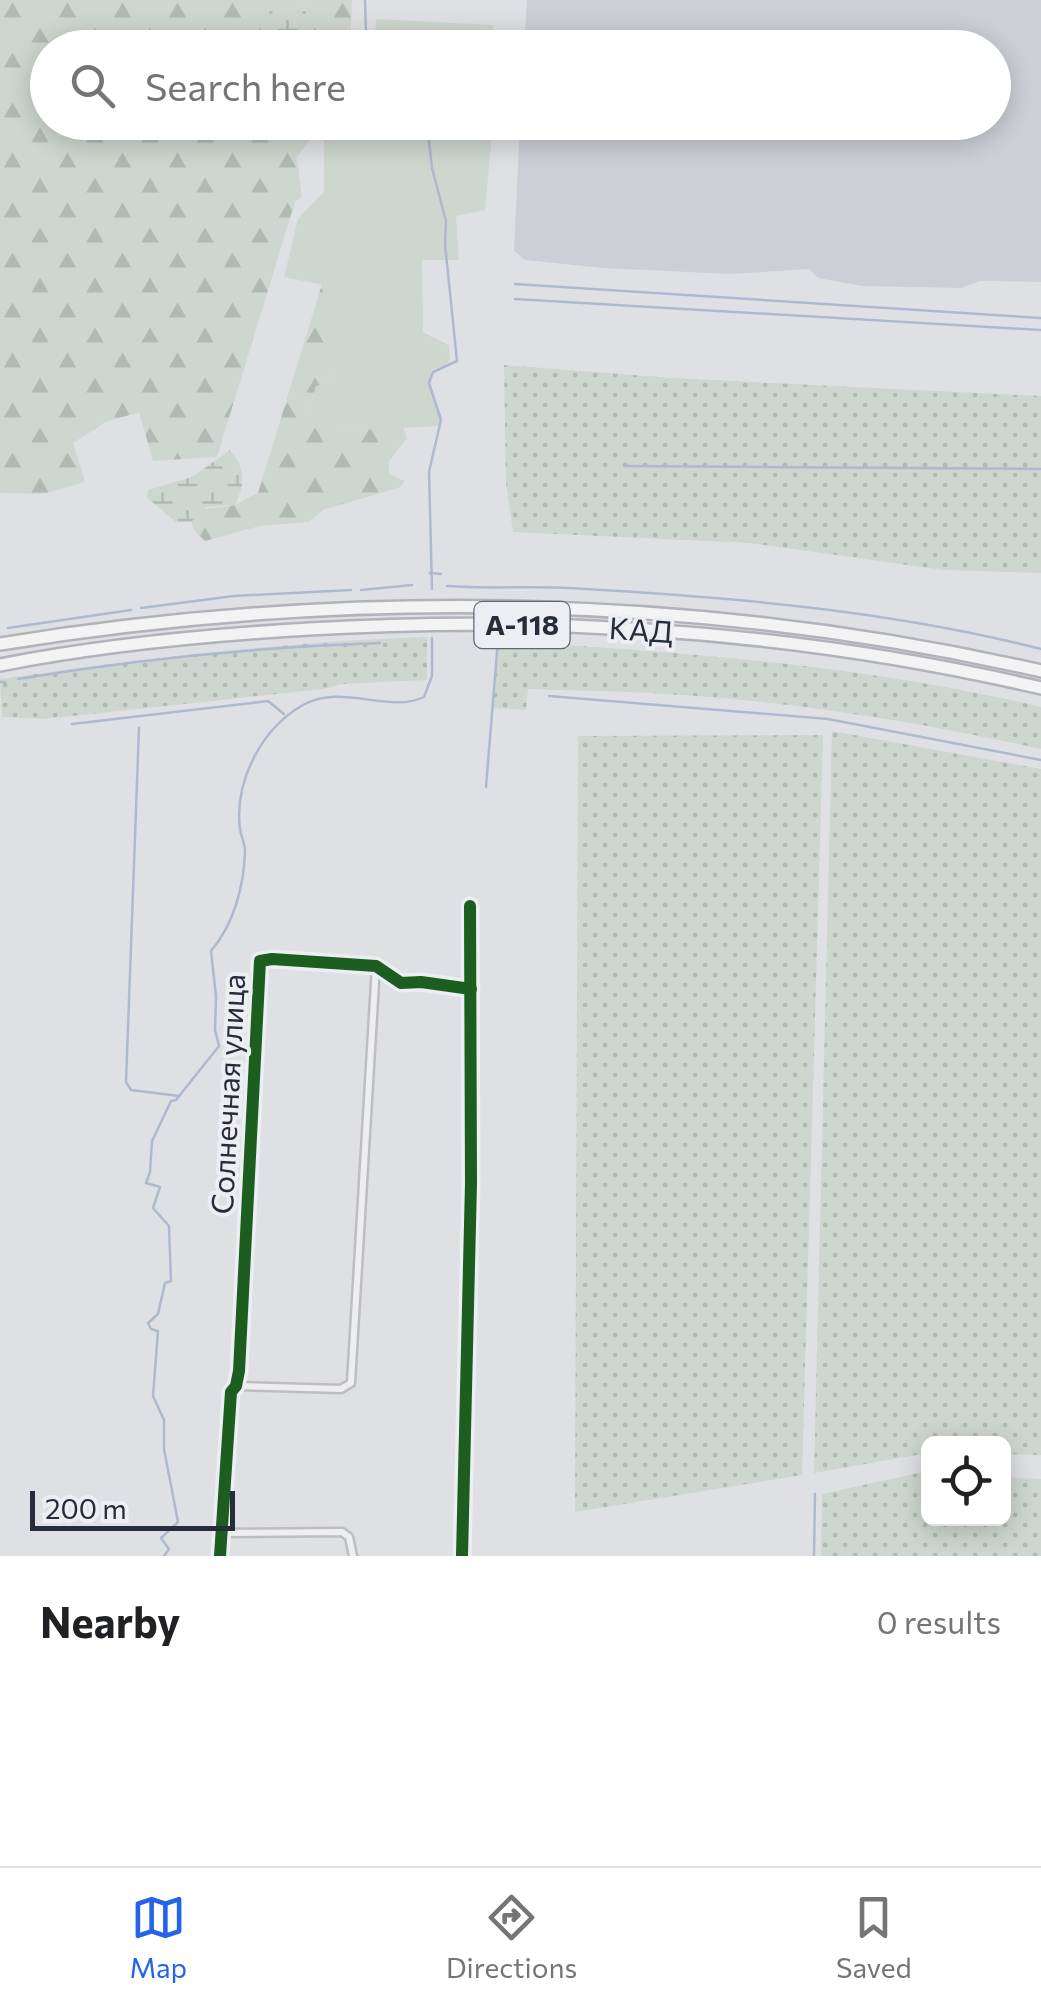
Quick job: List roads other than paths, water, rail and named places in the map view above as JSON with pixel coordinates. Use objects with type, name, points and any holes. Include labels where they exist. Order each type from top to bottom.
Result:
[{"type":"highway","name":"КАД","points":[[0,644],[126,625],[284,610],[516,607],[664,614],[793,627],[882,639],[1041,670]]},
{"type":"highway","name":"КАД","points":[[0,665],[240,633],[423,624],[515,625],[611,628],[790,644],[880,656],[1041,688]]},
{"type":"street","points":[[462,1556],[471,1183],[470,906]]},
{"type":"street","name":"Солнечная улица","points":[[236,1386],[260,961],[376,966],[400,983],[471,989]]},
{"type":"street","points":[[220,1556],[231,1392],[236,1386],[340,1389],[351,1383],[376,966]]},
{"type":"street","points":[[222,1533],[342,1532],[349,1537],[353,1556]]},
{"type":"waterway","points":[[365,0],[366,30]]},
{"type":"waterway","points":[[429,140],[446,221],[457,361],[433,372],[429,383],[441,420],[429,472],[432,589]]},
{"type":"waterway","points":[[515,284],[1041,318]]},
{"type":"waterway","points":[[515,299],[1041,330]]},
{"type":"waterway","points":[[627,466],[1041,469]]},
{"type":"waterway","points":[[430,573],[441,574]]},
{"type":"waterway","points":[[361,590],[412,585]]},
{"type":"waterway","points":[[447,586],[570,588],[807,607],[925,624],[1041,649]]},
{"type":"waterway","points":[[141,608],[234,596],[351,590]]},
{"type":"waterway","points":[[8,628],[131,610]]},
{"type":"waterway","points":[[164,1556],[169,1549],[161,1538],[178,1522],[164,1449],[164,1420],[153,1396],[158,1331],[148,1323],[158,1314],[165,1283],[171,1281],[169,1226],[153,1208],[160,1187],[146,1183],[152,1141],[171,1101],[176,1100],[219,1046],[211,951],[232,917],[240,891],[245,851],[239,811],[246,775],[275,727],[303,705],[333,697],[396,702],[424,697],[432,676],[432,638]]},
{"type":"waterway","points":[[486,787],[498,640]]},
{"type":"waterway","points":[[18,679],[198,655],[380,643]]},
{"type":"waterway","points":[[0,682],[5,682]]},
{"type":"waterway","points":[[549,696],[828,719],[1041,760]]},
{"type":"waterway","points":[[72,724],[268,701],[284,714]]},
{"type":"waterway","points":[[139,728],[126,1082],[131,1090],[179,1096]]},
{"type":"waterway","points":[[814,1556],[815,1494]]}]
